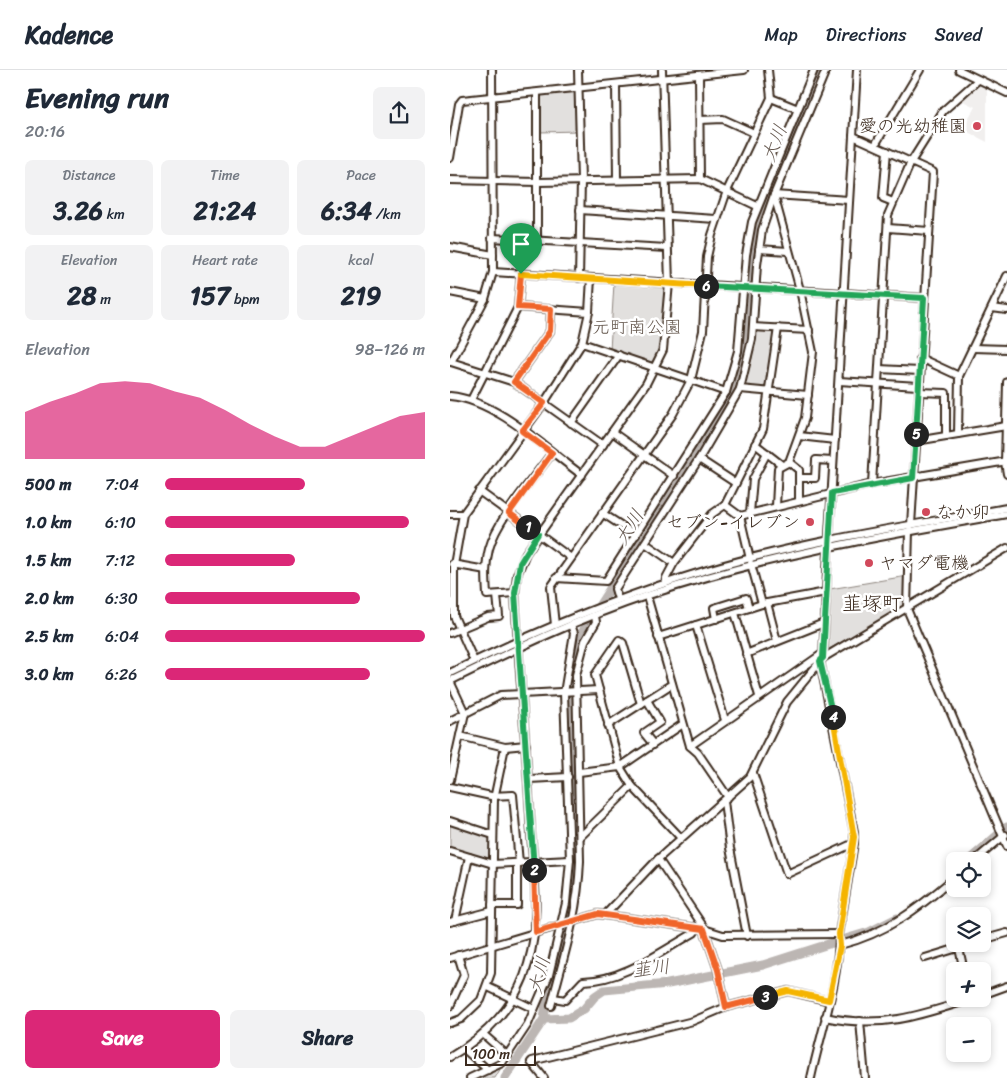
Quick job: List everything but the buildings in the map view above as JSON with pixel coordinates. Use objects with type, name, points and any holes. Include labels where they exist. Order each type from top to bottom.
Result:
[{"type":"street","points":[[492,70],[491,182],[493,272],[485,299],[451,362],[514,382],[603,445]]},
{"type":"street","points":[[578,70],[580,88],[581,181],[578,278]]},
{"type":"street","points":[[450,1057],[483,1034],[501,1015],[513,998],[528,964],[536,932],[526,745],[515,593],[520,563],[538,534],[582,475],[656,368],[666,335],[669,283],[664,180],[662,70]]},
{"type":"street","points":[[450,158],[459,104],[462,100],[744,70]]},
{"type":"street","points":[[555,625],[551,588],[556,578],[673,414],[691,380],[703,331],[707,257],[716,219],[727,191],[771,98],[768,70]]},
{"type":"street","points":[[556,578],[604,583],[726,392],[738,352],[747,245],[757,206],[814,70]]},
{"type":"street","points":[[618,599],[615,588],[699,459],[740,390],[747,366],[753,326],[759,250],[774,195],[826,70]]},
{"type":"street","points":[[810,1078],[840,945],[839,934],[854,843],[838,741],[822,658],[857,70]]},
{"type":"street","points":[[875,145],[920,70]]},
{"type":"street","points":[[959,70],[1007,93]]},
{"type":"street","points":[[699,75],[700,179]]},
{"type":"street","points":[[872,484],[888,215],[911,162],[945,108],[978,80]]},
{"type":"street","points":[[616,84],[617,180]]},
{"type":"street","points":[[537,92],[537,240]]},
{"type":"street","points":[[771,98],[798,109]]},
{"type":"street","points":[[700,120],[725,120],[754,134]]},
{"type":"street","points":[[853,136],[932,172],[910,528],[907,609],[1004,833],[1007,846]]},
{"type":"street","points":[[887,151],[883,198],[893,202]]},
{"type":"street","points":[[450,180],[538,182],[700,179],[757,206]]},
{"type":"street","points":[[774,195],[849,200]]},
{"type":"street","points":[[774,195],[800,290],[813,352],[806,418],[786,464],[778,468],[776,506]]},
{"type":"street","points":[[580,210],[716,219]]},
{"type":"street","points":[[888,228],[929,231]]},
{"type":"street","points":[[492,238],[667,248]]},
{"type":"street","points":[[450,247],[493,255]]},
{"type":"street","points":[[759,250],[788,251]]},
{"type":"street","points":[[493,272],[924,298]]},
{"type":"street","points":[[471,400],[518,307],[521,274]]},
{"type":"street","points":[[958,434],[959,376],[1007,276]]},
{"type":"street","points":[[474,661],[454,616],[452,564],[463,514],[544,403],[582,342],[589,312],[590,278]]},
{"type":"street","points":[[450,292],[485,299]]},
{"type":"street","points":[[518,307],[589,312]]},
{"type":"street","points":[[992,308],[1007,310]]},
{"type":"street","points":[[514,382],[550,331],[551,309]]},
{"type":"street","points":[[753,326],[808,330]]},
{"type":"street","points":[[666,583],[666,578],[674,563],[712,514],[725,505],[734,482],[764,424],[778,328]]},
{"type":"street","points":[[582,342],[726,392]]},
{"type":"street","points":[[973,348],[1007,349]]},
{"type":"street","points":[[571,423],[619,355]]},
{"type":"street","points":[[920,358],[959,376]]},
{"type":"street","points":[[879,369],[920,371]]},
{"type":"street","points":[[839,381],[946,393],[946,436]]},
{"type":"street","points":[[1007,382],[1007,474]]},
{"type":"street","points":[[740,390],[808,396]]},
{"type":"street","points":[[450,396],[471,400],[493,410],[582,475]]},
{"type":"street","points":[[916,440],[1006,426]]},
{"type":"street","points":[[612,432],[674,476]]},
{"type":"street","points":[[799,436],[835,440]]},
{"type":"street","points":[[754,444],[799,470],[798,501]]},
{"type":"street","points":[[515,593],[487,595],[486,570],[493,537],[552,453]]},
{"type":"street","points":[[750,513],[753,479],[767,453]]},
{"type":"street","points":[[699,459],[734,482]]},
{"type":"street","points":[[799,478],[815,478],[816,460],[833,461]]},
{"type":"street","points":[[740,516],[872,484],[1006,461]]},
{"type":"street","points":[[479,492],[571,558]]},
{"type":"street","points":[[725,505],[740,516],[751,561],[777,641]]},
{"type":"street","points":[[450,673],[519,639],[618,599],[666,583],[829,543],[1007,508]]},
{"type":"street","points":[[602,513],[636,535]]},
{"type":"street","points":[[450,514],[463,514]]},
{"type":"street","points":[[910,528],[1007,514]]},
{"type":"street","points":[[644,543],[674,563]]},
{"type":"street","points":[[690,746],[759,696],[1007,548]]},
{"type":"street","points":[[450,780],[465,713],[450,681],[519,648],[597,615],[751,561]]},
{"type":"street","points":[[452,564],[486,570]]},
{"type":"street","points":[[658,637],[749,608],[826,592]]},
{"type":"street","points":[[450,633],[488,617],[499,616],[497,595]]},
{"type":"street","points":[[647,596],[690,746],[698,753],[726,799],[730,848],[747,936]]},
{"type":"street","points":[[716,619],[714,608],[746,598],[749,608]]},
{"type":"street","points":[[735,613],[759,696]]},
{"type":"street","points":[[551,1006],[573,922],[580,874],[579,772],[575,692],[580,658],[586,637],[596,622],[597,615]]},
{"type":"street","points":[[746,654],[824,623]]},
{"type":"street","points":[[470,1078],[502,1063],[528,1024],[549,975],[562,925],[570,860],[565,693],[574,633],[572,625]]},
{"type":"street","points":[[696,625],[725,720]]},
{"type":"street","points":[[653,744],[644,732],[660,722],[644,702],[621,640],[617,642],[595,672],[620,767],[632,786],[681,838]]},
{"type":"street","points":[[605,915],[658,859],[753,773],[787,702],[822,658]]},
{"type":"street","points":[[608,725],[672,684]]},
{"type":"street","points":[[450,721],[501,696],[599,690]]},
{"type":"street","points":[[579,772],[620,767],[684,724]]},
{"type":"street","points":[[460,736],[505,747],[526,745]]},
{"type":"street","points":[[450,1023],[471,1011],[481,1000],[488,987],[492,973],[494,796],[505,747]]},
{"type":"street","points":[[753,773],[787,874],[854,843]]},
{"type":"street","points":[[528,779],[568,777]]},
{"type":"street","points":[[580,837],[632,786]]},
{"type":"street","points":[[450,787],[494,796],[513,795],[518,863],[517,906],[492,908],[453,921]]},
{"type":"street","points":[[450,821],[494,836]]},
{"type":"street","points":[[984,852],[1004,833]]},
{"type":"street","points":[[450,851],[493,864],[570,860]]},
{"type":"street","points":[[453,921],[469,857]]},
{"type":"street","points":[[658,859],[701,929],[718,973],[726,1007]]},
{"type":"street","points":[[840,945],[869,936],[899,922],[946,884]]},
{"type":"street","points":[[450,958],[592,916],[605,915],[701,929],[723,935],[839,934]]},
{"type":"street","points":[[554,998],[565,1000],[583,981],[593,982],[613,977],[701,929]]},
{"type":"street","points":[[991,937],[1007,932]]},
{"type":"street","points":[[925,958],[946,952]]},
{"type":"street","points":[[450,1006],[464,975],[458,956]]},
{"type":"street","points":[[991,992],[1007,986]]},
{"type":"street","points":[[488,987],[534,1009]]},
{"type":"street","points":[[544,1078],[531,1062],[694,1020],[726,1007],[788,991],[829,1000]]},
{"type":"street","points":[[825,1017],[860,1021],[892,1021],[912,1018],[946,1007]]},
{"type":"street","points":[[860,1021],[865,1078]]},
{"type":"street","points":[[483,1034],[508,1056]]},
{"type":"street","points":[[464,1049],[488,1070]]},
{"type":"shaded area","points":[[978,83],[987,86],[987,142],[962,129],[975,107],[959,99]]},
{"type":"green space","points":[[576,90],[578,131],[540,132],[540,98],[542,94]]},
{"type":"green space","name":"元町南公園","points":[[614,283],[665,288],[663,330],[654,363],[610,350]]},
{"type":"green space","points":[[756,329],[775,330],[767,388],[744,388],[752,358]]},
{"type":"green space","points":[[907,576],[905,608],[827,650],[830,589]]},
{"type":"green space","points":[[450,824],[491,837],[491,859],[450,849]]},
{"type":"green space","points":[[502,1066],[495,1078],[475,1078]]},
{"type":"waterway","name":"大川","points":[[505,1078],[544,1019],[546,1003],[565,943],[575,864],[574,658],[583,631],[694,457],[734,389],[745,352],[754,243],[759,223],[777,173],[822,70]]},
{"type":"waterway","name":"韮川","points":[[978,852],[1007,827]]},
{"type":"waterway","name":"韮川","points":[[842,940],[869,932],[897,918]]},
{"type":"waterway","name":"韮川","points":[[544,1019],[569,1018],[584,1009],[595,996],[604,990],[668,984],[763,965],[838,941]]},
{"type":"place","name":"愛の光幼稚園","points":[[977,126]]},
{"type":"place","name":"なか卯","points":[[926,512]]},
{"type":"place","name":"セブン-イレブン","points":[[810,522]]},
{"type":"place","name":"ヤマダ電機","points":[[869,563]]},
{"type":"district","name":"韮塚町","points":[[872,603]]},
{"type":"route","points":[[521,274],[924,298],[913,478],[872,484],[832,493],[823,658],[820,661],[823,667],[838,741],[854,829],[854,843],[839,934],[840,946],[837,967],[829,1000],[788,991],[726,1007],[718,970],[704,929],[598,914],[536,932],[526,745],[515,593],[516,575],[520,563],[538,534],[509,513],[552,453],[522,431],[544,403],[514,382],[550,331],[551,309],[518,307],[521,274]]}]
